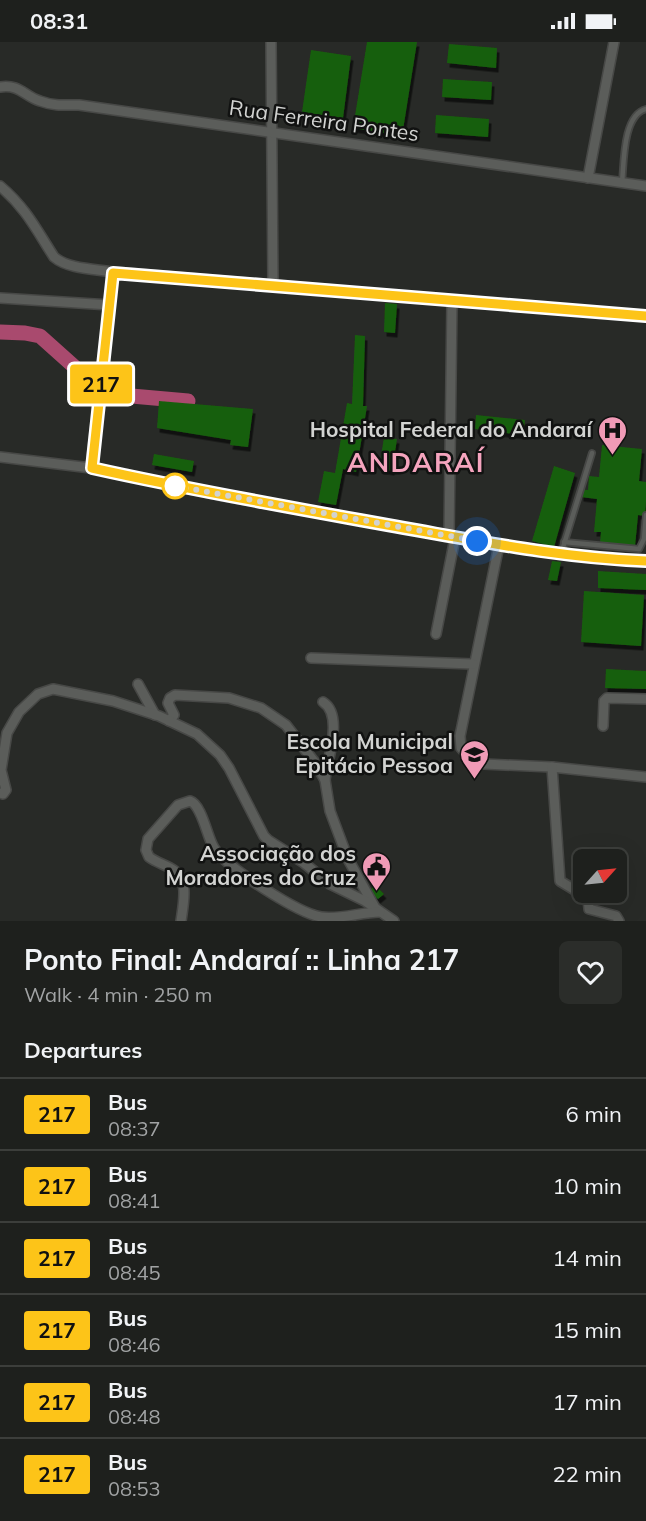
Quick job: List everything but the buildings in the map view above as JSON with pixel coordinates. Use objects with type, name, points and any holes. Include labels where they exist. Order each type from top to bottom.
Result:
[{"type":"street","points":[[271,42],[273,285]]},
{"type":"street","points":[[588,178],[614,42]]},
{"type":"street","name":"Rua Ferreira Pontes","points":[[0,87],[10,85],[37,100],[53,105],[79,105],[646,186]]},
{"type":"street","points":[[0,186],[15,198],[29,215],[54,257],[59,261],[113,273],[646,316]]},
{"type":"street","points":[[92,468],[113,273]]},
{"type":"street","points":[[0,298],[110,305]]},
{"type":"street","points":[[436,634],[452,537],[452,300]]},
{"type":"street","points":[[0,457],[92,468],[218,495],[500,545],[602,559],[646,561]]},
{"type":"street","points":[[500,545],[460,736],[461,748],[470,758],[484,764],[552,767],[646,777]]},
{"type":"street","points":[[311,658],[474,664]]},
{"type":"street","points":[[138,684],[155,715]]},
{"type":"street","points":[[0,794],[6,790],[2,770],[6,733],[19,712],[42,692],[53,688],[113,701],[155,715],[197,734],[220,755],[237,779],[264,836],[330,884],[378,909],[394,921]]},
{"type":"street","points":[[169,721],[174,715],[168,703],[175,695],[229,698],[261,708],[286,724],[325,780]]},
{"type":"street","points":[[603,726],[604,701],[608,698],[646,699]]},
{"type":"street","points":[[323,702],[331,710],[333,717],[332,742],[326,762],[325,780],[330,811],[348,859],[378,909]]},
{"type":"street","points":[[552,767],[560,881],[588,898],[589,909],[616,916],[619,921]]},
{"type":"street","points":[[181,921],[183,883],[178,873],[149,857],[146,845],[148,839],[178,805],[190,801],[197,806],[215,850],[247,878],[298,907],[322,917],[378,909]]},
{"type":"lane","points":[[622,183],[630,122],[637,113],[646,109]]},
{"type":"lane","points":[[561,554],[592,453]]},
{"type":"lane","points":[[564,542],[636,550],[641,547],[645,539],[646,516]]},
{"type":"waterway","points":[[0,332],[40,336],[97,387]]},
{"type":"waterway","points":[[109,394],[188,401]]},
{"type":"bus line","name":"217","points":[[646,316],[113,273],[92,468],[218,495],[455,538],[602,559],[646,561]]},
{"type":"place","name":"Hospital Federal do Andaraí","points":[[613,456]]},
{"type":"place","name":"Escola Municipal Epitácio Pessoa","points":[[474,780]]},
{"type":"place","name":"Associação dos Moradores do Cruz","points":[[377,892]]},
{"type":"district","name":"ANDARAÍ","points":[[416,463]]},
{"type":"route","points":[[175,486],[477,541]]}]
